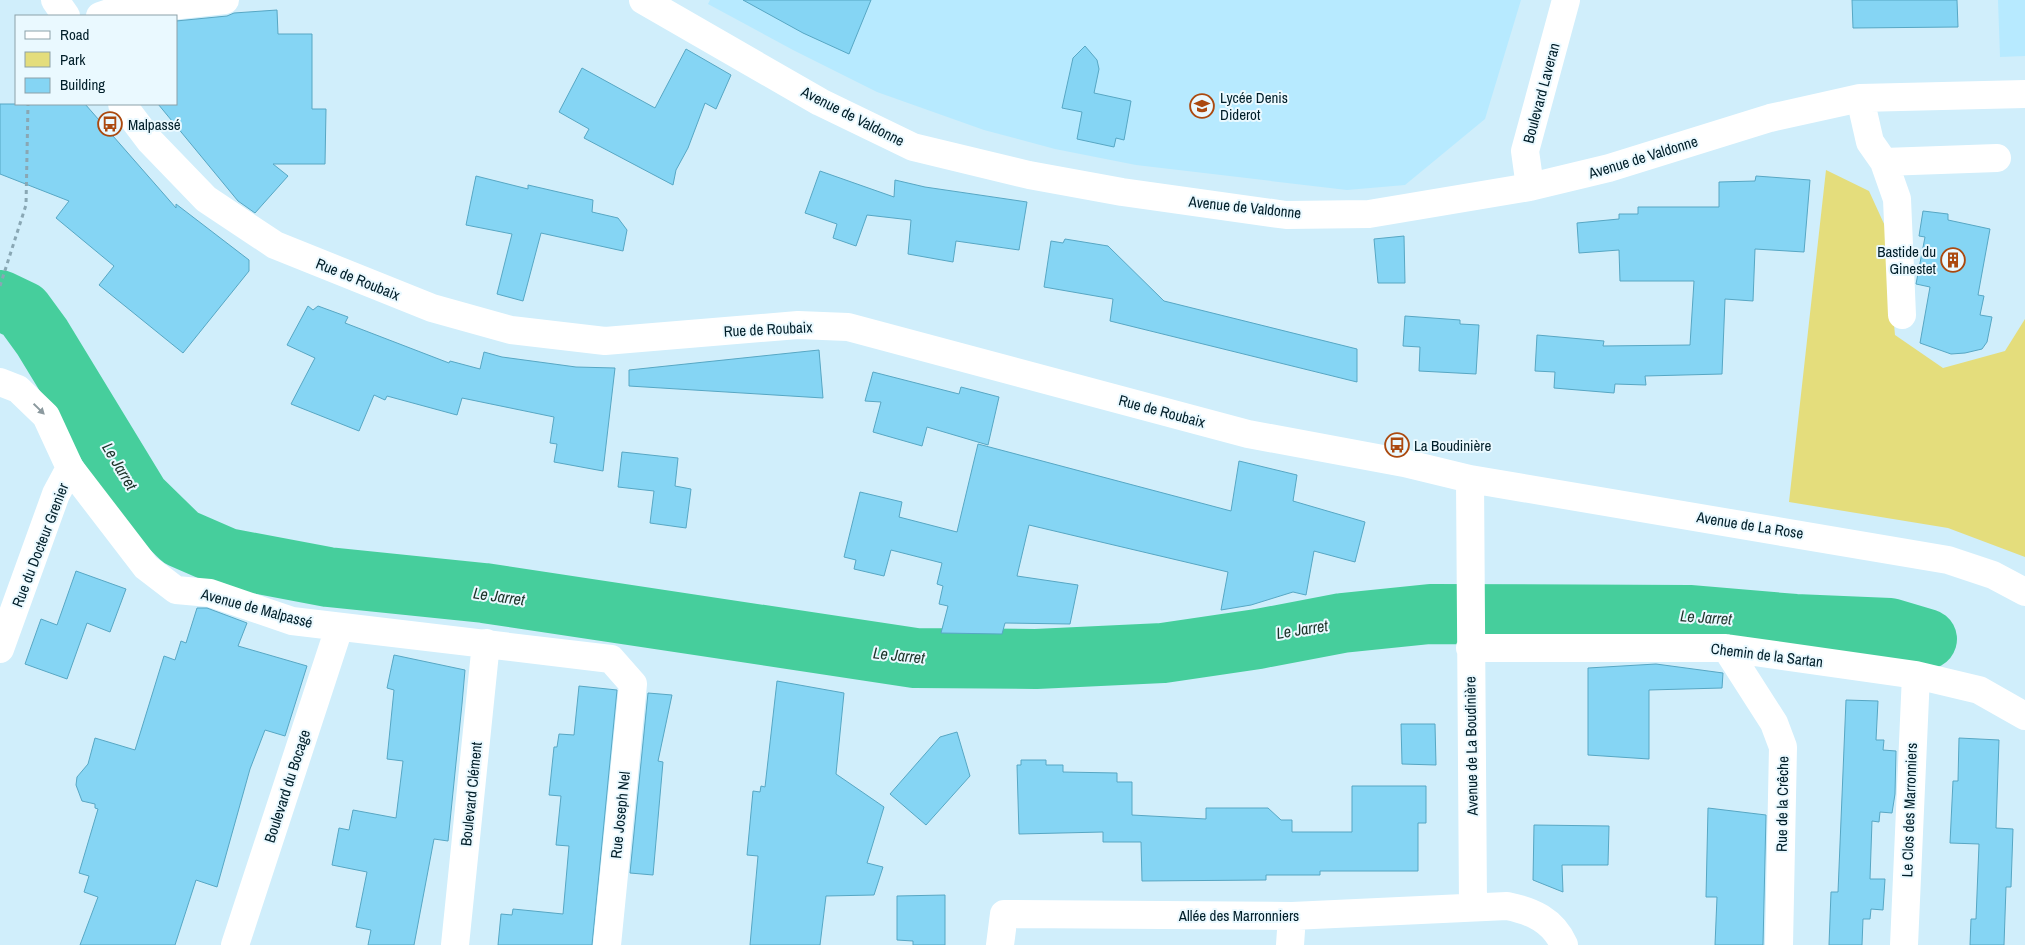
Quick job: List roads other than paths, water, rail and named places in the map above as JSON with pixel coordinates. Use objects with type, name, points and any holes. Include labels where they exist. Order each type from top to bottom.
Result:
[{"type":"street","points":[[55,0],[65,15]]},
{"type":"street","points":[[103,15],[225,0]]},
{"type":"street","name":"Avenue de Valdonne","points":[[643,0],[820,102],[913,147],[1029,175],[1122,192],[1286,215],[1369,214],[1530,187],[1609,168],[1770,118],[1860,98],[2025,94]]},
{"type":"street","name":"Boulevard Laveran","points":[[1530,187],[1525,151],[1566,0]]},
{"type":"street","points":[[1860,98],[1870,142],[1884,162],[1898,199],[1902,315]]},
{"type":"street","name":"Rue de Roubaix","points":[[123,105],[150,141],[206,199],[275,245],[432,308],[511,330],[605,341],[798,325],[848,327],[1248,434],[1404,463],[1470,479]]},
{"type":"street","points":[[1884,162],[1997,158]]},
{"type":"street","name":"Avenue de Malpassé","points":[[0,382],[18,389],[46,416],[70,468],[146,566],[176,590],[210,593],[292,621],[611,659],[633,684]]},
{"type":"street","name":"Rue du Docteur Grenier","points":[[0,650],[56,494],[70,468]]},
{"type":"street","name":"Avenue de La Boudinière","points":[[1470,479],[1473,906]]},
{"type":"street","name":"Avenue de La Rose","points":[[1470,479],[1858,543],[1948,560],[1994,575],[2025,592]]},
{"type":"street","name":"Boulevard du Bocage","points":[[235,945],[339,628]]},
{"type":"street","name":"Chemin de la Sartan","points":[[1470,635],[1726,648],[1916,676],[1978,690],[2025,716]]},
{"type":"street","name":"Boulevard Clément","points":[[455,945],[486,643]]},
{"type":"street","name":"Rue de la Crêche","points":[[1726,648],[1774,723],[1783,747],[1779,945]]},
{"type":"street","name":"Le Clos des Marronniers","points":[[1904,945],[1916,676]]},
{"type":"street","name":"Rue Joseph Nel","points":[[606,945],[633,684]]},
{"type":"street","points":[[1473,906],[1507,906],[1529,911],[1550,924],[1564,945]]},
{"type":"street","name":"Allée des Marronniers","points":[[1000,945],[1004,914],[1292,916],[1473,906]]},
{"type":"street","points":[[1290,945],[1292,916]]},
{"type":"waterway","name":"Le Jarret","points":[[0,300],[23,311],[42,337],[140,498],[181,538],[227,558],[328,577],[484,593],[915,658],[1036,659],[1163,653],[1258,639],[1342,623],[1430,614],[1689,615],[1795,624],[1890,628],[1927,639]]},
{"type":"place","name":"Lycée Denis Diderot","points":[[1202,106]]},
{"type":"place","name":"Malpassé","points":[[110,124]]},
{"type":"place","name":"Bastide du Ginestet","points":[[1953,260]]},
{"type":"place","name":"La Boudinière","points":[[1397,445]]}]
